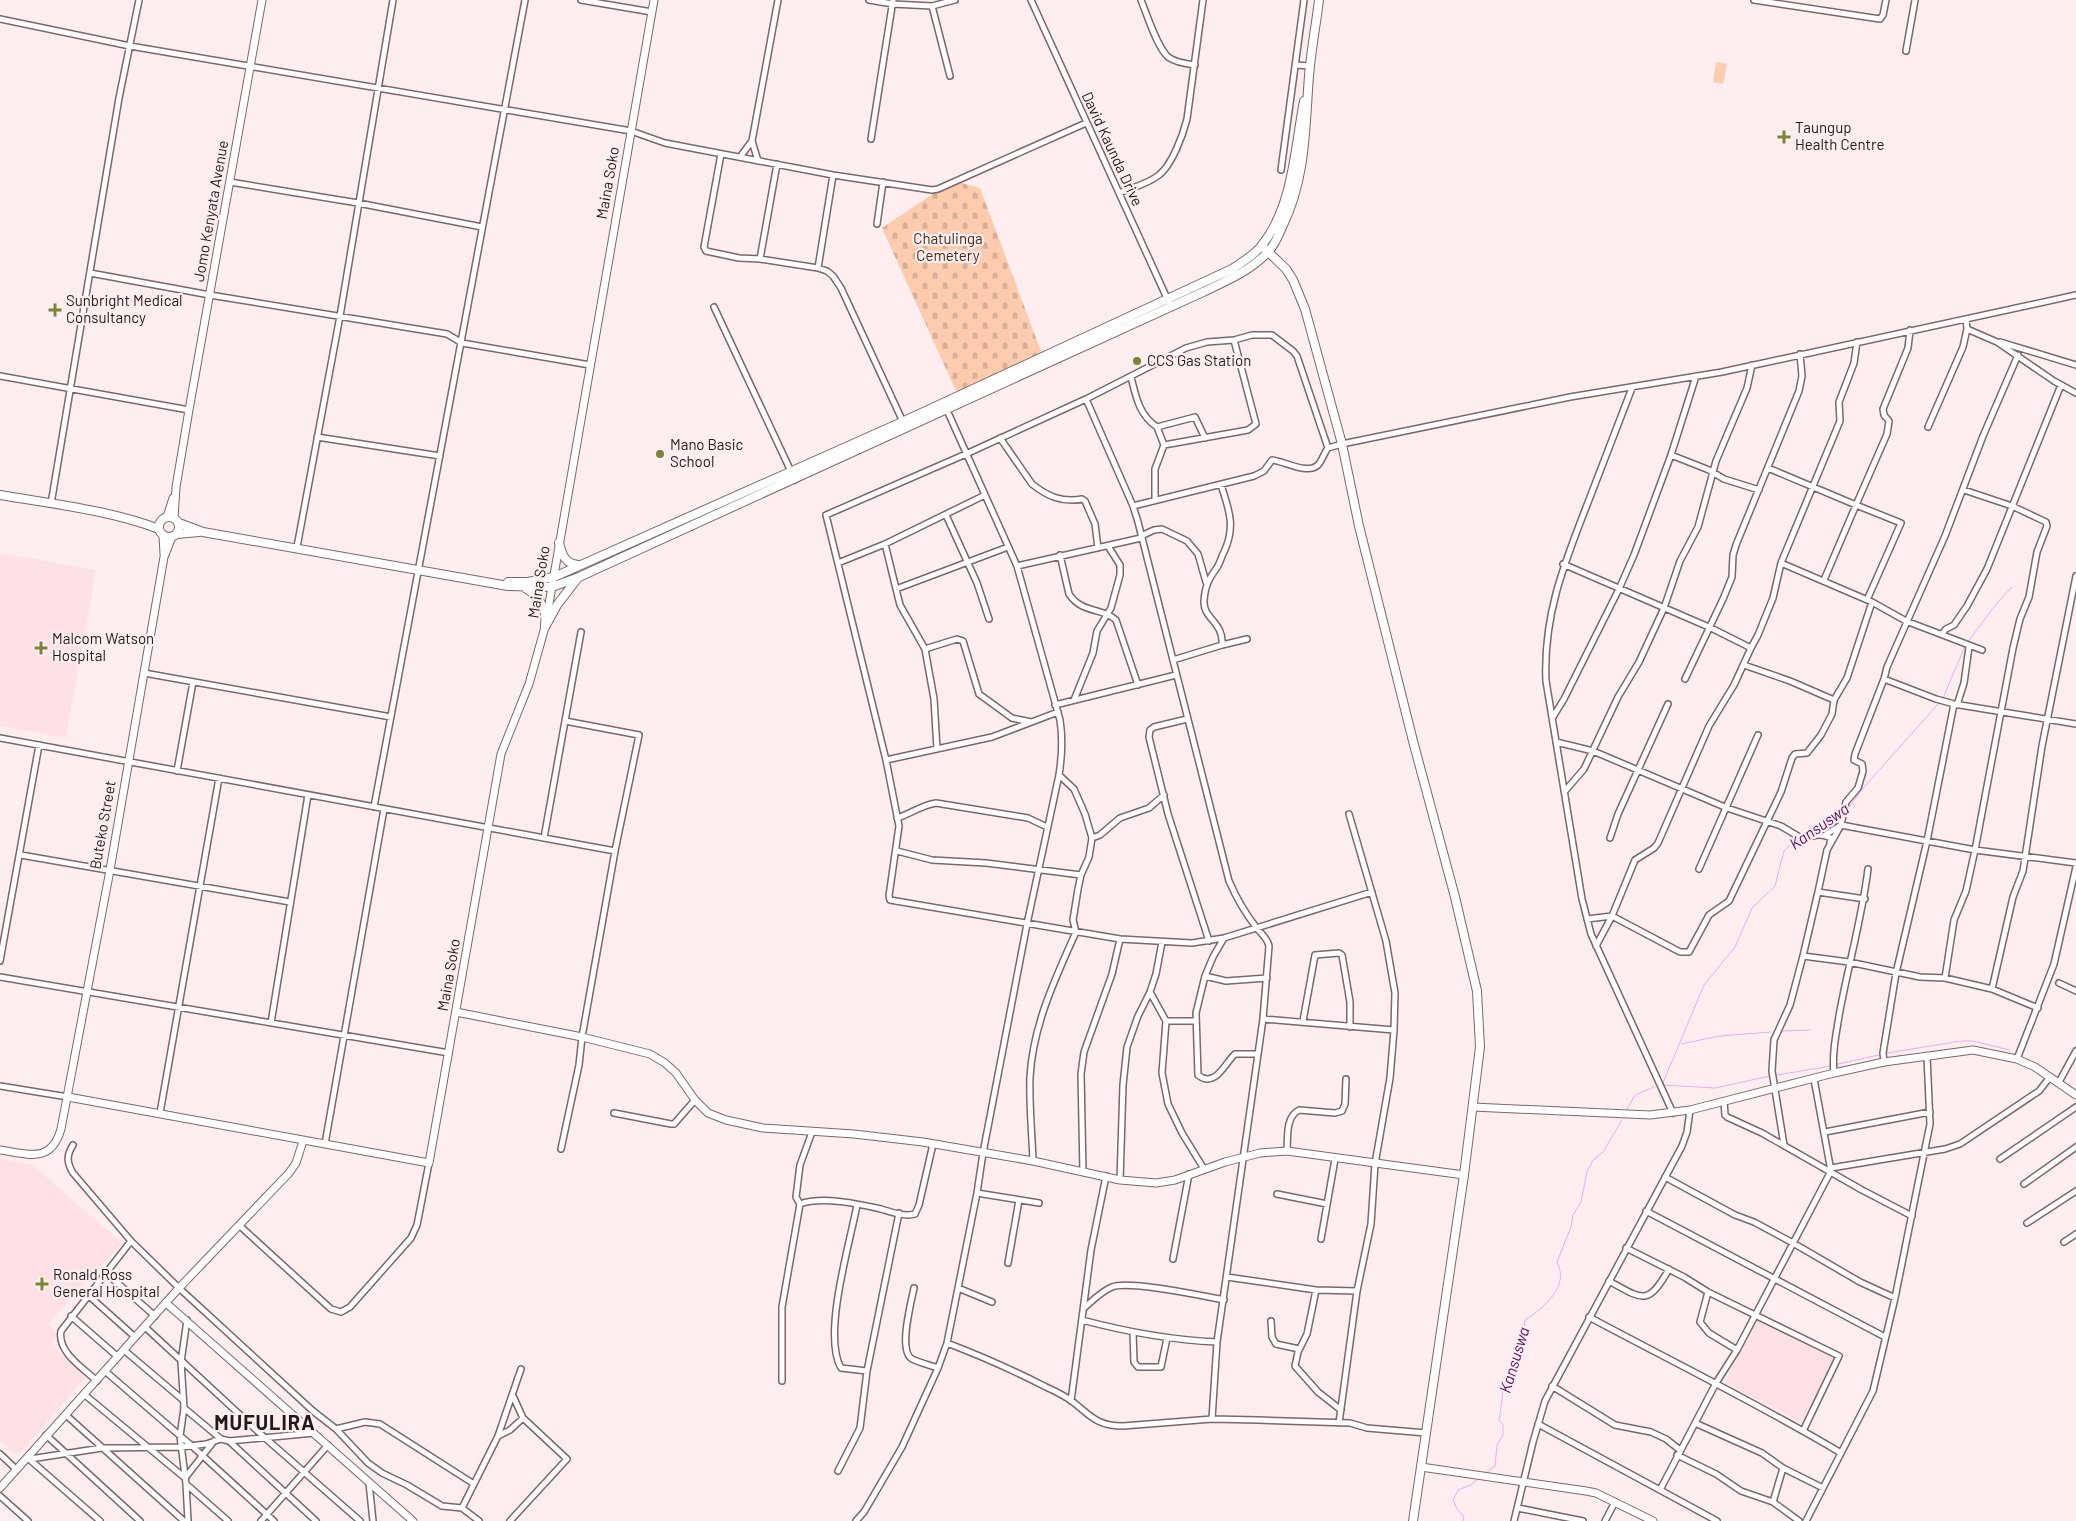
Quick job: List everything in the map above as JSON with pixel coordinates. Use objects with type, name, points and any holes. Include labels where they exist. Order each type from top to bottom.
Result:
[{"type":"main road","points":[[945,406],[1236,276],[1252,266],[1269,251],[1287,217],[1296,194],[1302,166],[1309,75],[1319,0]]},
{"type":"main road","points":[[138,522],[170,520],[203,532],[524,588],[552,587],[579,577],[795,480],[1232,269],[1262,246],[1281,210],[1288,189],[1309,75]]},
{"type":"main road","points":[[1262,246],[1286,269],[1300,295],[1342,444],[1361,536],[1413,741],[1456,897],[1477,991],[1480,1046],[1473,1107],[1413,1521]]},
{"type":"main road","points":[[492,583],[528,582],[554,577],[790,472],[904,426]]},
{"type":"main road","points":[[0,495],[138,522],[174,536],[203,532]]},
{"type":"main road","points":[[161,532],[170,520]]},
{"type":"main road","points":[[170,520],[179,529],[174,536]]},
{"type":"main road","points":[[559,543],[564,558],[572,564],[581,564]]},
{"type":"main road","points":[[545,628],[562,597],[579,577]]},
{"type":"main road","points":[[524,588],[531,592],[542,604],[546,620],[545,628]]},
{"type":"street","points":[[51,504],[119,98],[139,0]]},
{"type":"street","name":"Jomo Kenyata Avenue","points":[[170,520],[262,0]]},
{"type":"street","points":[[297,547],[340,316],[393,0]]},
{"type":"street","points":[[374,807],[525,0]]},
{"type":"street","points":[[581,0],[652,12]]},
{"type":"street","name":"Maina Soko","points":[[428,1163],[501,754],[529,684],[545,628],[654,0]]},
{"type":"street","points":[[758,161],[752,142],[778,0]]},
{"type":"street","points":[[869,0],[932,6],[955,0]]},
{"type":"street","name":"David Kaunda Drive","points":[[1031,0],[1170,307]]},
{"type":"street","points":[[1141,0],[1162,48],[1168,57],[1194,65]]},
{"type":"street","points":[[1119,193],[1158,176],[1166,168],[1183,134],[1203,0]]},
{"type":"street","points":[[1281,170],[1304,0]]},
{"type":"street","points":[[1754,0],[1880,19],[1884,15],[1886,0]]},
{"type":"street","points":[[1906,51],[1915,0]]},
{"type":"street","points":[[871,139],[893,2]]},
{"type":"street","points":[[932,6],[950,76]]},
{"type":"street","points":[[0,19],[130,46],[632,131],[665,143],[832,175],[919,188],[938,189],[1086,123]]},
{"type":"street","points":[[1296,65],[1310,66]]},
{"type":"street","points":[[740,157],[752,142]]},
{"type":"street","points":[[721,154],[704,247],[706,251],[750,260],[760,259],[818,268],[827,271],[833,276],[904,426]]},
{"type":"street","points":[[760,259],[777,164]]},
{"type":"street","points":[[818,268],[832,175]]},
{"type":"street","points":[[230,182],[358,203],[482,227]]},
{"type":"street","points":[[877,224],[883,182]]},
{"type":"street","points":[[90,273],[447,334],[462,343],[590,365]]},
{"type":"street","points":[[1133,506],[1254,476],[1264,471],[1272,460],[1307,469],[1314,467],[1319,464],[1328,448],[1342,444],[1570,397],[1632,388],[1752,365],[2076,296]]},
{"type":"street","points":[[714,307],[795,480]]},
{"type":"street","points":[[1928,427],[1963,347],[1967,329],[1966,319]]},
{"type":"street","points":[[1967,329],[1997,342],[2076,365]]},
{"type":"street","points":[[1824,580],[1887,434],[1889,421],[1884,415],[1883,409],[1906,353],[1910,330]]},
{"type":"street","points":[[1328,448],[1297,356],[1293,350],[1272,335],[1252,335],[1234,340],[1207,342],[1186,348],[1086,399],[826,516],[886,760],[899,826],[890,900],[1120,939],[1192,943],[1224,938],[1372,892]]},
{"type":"street","points":[[1164,445],[1248,430],[1256,424],[1234,340]]},
{"type":"street","points":[[1596,946],[1612,916],[1635,860],[1654,848],[1658,843],[1716,712],[1744,665],[1758,636],[1773,598],[1781,563],[1840,421],[1840,402],[1854,363],[1858,342]]},
{"type":"street","points":[[1997,342],[2076,393]]},
{"type":"street","points":[[1685,679],[1711,628],[1732,577],[1733,555],[1736,545],[1799,391],[1802,376],[1800,354]]},
{"type":"street","points":[[1784,1145],[1772,1072],[1774,1040],[1790,1005],[1827,850],[1841,825],[1849,798],[1858,788],[1863,771],[1862,765],[1854,757],[1887,667],[1945,536],[1983,436],[2018,355]]},
{"type":"street","points":[[1565,790],[1584,769],[1618,697],[1639,662],[1664,608],[1680,561],[1698,527],[1720,450],[1734,423],[1747,388],[1752,365]]},
{"type":"street","points":[[0,376],[188,410]]},
{"type":"street","points":[[1552,717],[1564,699],[1619,589],[1645,528],[1696,376]]},
{"type":"street","points":[[1131,377],[1139,406],[1148,420],[1158,428],[1164,445],[1155,469],[1155,500]]},
{"type":"street","points":[[1942,634],[1946,629],[1954,625],[1971,600],[2000,540],[2061,385]]},
{"type":"street","points":[[1632,388],[1563,564],[1546,634],[1546,681],[1582,899],[1587,919],[1596,946],[1673,1113]]},
{"type":"street","points":[[1086,399],[1133,506],[1230,882],[1237,899],[1256,928],[1264,935],[1269,946],[1262,1019],[1217,1342],[1212,1419]]},
{"type":"street","points":[[856,1521],[864,1512],[902,1447],[938,1368],[947,1343],[1027,924],[1059,775],[1062,736],[1058,712],[1017,566],[945,406]]},
{"type":"street","points":[[1158,428],[1195,417],[1205,438]]},
{"type":"street","points":[[317,437],[440,456]]},
{"type":"street","points":[[1000,438],[1032,484],[1038,489],[1059,499],[1068,501],[1082,499],[1085,501],[1095,524],[1098,548]]},
{"type":"street","points":[[1671,455],[1699,465],[1724,479],[1759,490]]},
{"type":"street","points":[[1587,919],[1612,916],[1680,952],[1689,952],[1709,915],[1729,901],[1781,792],[1792,758],[1795,754],[1807,753],[1812,748],[1832,714],[1834,700],[1847,678],[1870,601],[1901,523],[1768,468]]},
{"type":"street","points":[[1206,583],[1229,543],[1232,530],[1232,522],[1221,485]]},
{"type":"street","points":[[1945,978],[1954,920],[1966,891],[1975,850],[2013,648],[2020,619],[2029,597],[2037,552],[2048,526],[2046,522],[2012,506],[1964,490]]},
{"type":"street","points":[[838,563],[885,544],[986,495]]},
{"type":"street","points":[[946,515],[977,583],[989,619]]},
{"type":"street","points":[[1017,566],[1060,555],[1108,546],[1162,529],[1187,541],[1198,554],[1206,583],[1204,608],[1217,624],[1222,638],[1222,645]]},
{"type":"street","name":"Buteko Street","points":[[161,532],[164,557]]},
{"type":"street","name":"Buteko Street","points":[[0,1150],[26,1155],[38,1154],[51,1149],[59,1138],[88,992],[164,557],[174,536]]},
{"type":"street","points":[[885,544],[904,615],[914,628],[925,649],[934,700],[937,749]]},
{"type":"street","points":[[1074,700],[1093,653],[1097,631],[1108,615],[1121,570],[1108,546]]},
{"type":"street","points":[[896,589],[1008,547]]},
{"type":"street","points":[[1060,555],[1069,594],[1072,599],[1084,608],[1108,615],[1116,620],[1138,685]]},
{"type":"street","points":[[1781,563],[1870,601],[1906,621],[1982,650]]},
{"type":"street","points":[[1563,564],[1711,628],[1751,648]]},
{"type":"street","points":[[1992,989],[2013,897],[2023,871],[2048,719],[2076,576]]},
{"type":"street","points":[[544,838],[581,632]]},
{"type":"street","points":[[925,649],[957,639],[962,640],[979,694],[1012,718],[1031,722]]},
{"type":"street","points":[[1174,660],[1247,639]]},
{"type":"street","points":[[1884,1062],[1883,1053],[1896,973],[1927,841],[1956,704],[1964,683],[1967,645]]},
{"type":"street","points":[[1744,665],[1790,681],[1834,700]]},
{"type":"street","points":[[144,673],[391,717]]},
{"type":"street","points":[[1055,705],[1176,676]]},
{"type":"street","points":[[1884,679],[1936,699],[1956,704],[2076,724]]},
{"type":"street","points":[[177,771],[193,682]]},
{"type":"street","points":[[1610,838],[1618,814],[1668,704]]},
{"type":"street","points":[[886,760],[992,737],[1058,712]]},
{"type":"street","points":[[1188,719],[1165,724],[1150,730],[1149,737],[1188,880],[1209,941]]},
{"type":"street","points":[[561,1149],[579,1065],[582,1038],[615,851],[639,736],[565,721]]},
{"type":"street","points":[[1699,869],[1758,735]]},
{"type":"street","points":[[0,738],[615,851]]},
{"type":"street","points":[[1556,742],[1593,751],[1727,808],[1766,821],[1801,838],[1814,834],[1825,835],[1831,838],[1830,845]]},
{"type":"street","points":[[0,961],[21,854],[39,746]]},
{"type":"street","points":[[1033,1161],[1030,1077],[1035,1047],[1043,1010],[1076,932],[1074,914],[1081,875],[1089,857],[1092,838],[1085,814],[1074,789],[1059,775]]},
{"type":"street","points":[[160,1113],[219,778]]},
{"type":"street","points":[[271,1023],[308,795]]},
{"type":"street","points":[[1092,838],[1120,818],[1149,808],[1164,795]]},
{"type":"street","points":[[897,818],[912,813],[924,806],[936,803],[1028,818],[1047,827]]},
{"type":"street","points":[[325,1144],[384,808]]},
{"type":"street","points":[[1339,1423],[1357,1291],[1371,1224],[1375,1164],[1390,1078],[1395,993],[1386,941],[1349,814]]},
{"type":"street","points":[[1825,835],[1841,825],[1975,850],[2025,858],[2076,863]]},
{"type":"street","points":[[896,851],[932,860],[986,863],[1081,875]]},
{"type":"street","points":[[21,854],[290,902]]},
{"type":"street","points":[[2018,1059],[2054,964],[2076,867]]},
{"type":"street","points":[[1834,1073],[1834,1048],[1849,962],[1865,900],[1868,869]]},
{"type":"street","points":[[1818,892],[1865,900]]},
{"type":"street","points":[[1224,938],[1213,956],[1205,976],[1196,1020],[1198,1047],[1196,1070],[1200,1077],[1204,1079],[1217,1076],[1235,1054],[1256,1054]]},
{"type":"street","points":[[1084,1172],[1081,1074],[1084,1052],[1112,974],[1120,939]]},
{"type":"street","points":[[1120,1180],[1125,1062],[1132,1032],[1156,974],[1162,942]]},
{"type":"street","points":[[1303,1021],[1315,955],[1339,953],[1342,955],[1349,994],[1350,1027]]},
{"type":"street","points":[[1803,956],[1849,962],[1920,977],[1945,978],[1992,989],[2038,1008]]},
{"type":"street","points":[[1205,976],[1226,981],[1267,978]]},
{"type":"street","points":[[0,977],[448,1052]]},
{"type":"street","points":[[2059,983],[2076,991]]},
{"type":"street","points":[[1150,992],[1166,1021],[1162,1073],[1163,1088],[1176,1122],[1204,1169]]},
{"type":"street","points":[[456,1012],[650,1054],[665,1063],[676,1073],[695,1100],[708,1113],[726,1120],[763,1128],[854,1134],[933,1144],[1033,1161],[1120,1180],[1163,1183],[1242,1158],[1260,1154],[1286,1152],[1464,1176]]},
{"type":"street","points":[[1262,1019],[1394,1030]]},
{"type":"street","points":[[1166,1021],[1196,1020]]},
{"type":"street","points":[[1473,1107],[1636,1115],[1673,1113],[1884,1062],[1973,1050],[2018,1059],[2035,1067],[2076,1095]]},
{"type":"street","points":[[2059,1082],[2076,1051]]},
{"type":"street","points":[[1806,1521],[1870,1400],[1895,1298],[1924,1152],[1930,1112],[1927,1056]]},
{"type":"street","points":[[1831,1170],[1960,1144],[2039,1090],[2050,1077]]},
{"type":"street","points":[[1286,1152],[1289,1123],[1294,1112],[1299,1110],[1342,1111],[1345,1104],[1346,1079]]},
{"type":"street","points":[[1660,1490],[1716,1383],[1737,1350],[1831,1170],[1814,1079]]},
{"type":"street","points":[[0,1086],[160,1113],[428,1163],[419,1214],[412,1238],[350,1307],[341,1312],[331,1309],[240,1226]]},
{"type":"street","points":[[614,1113],[674,1124],[695,1100]]},
{"type":"street","points":[[1724,1101],[1726,1116],[1753,1128],[1912,1216]]},
{"type":"street","points":[[2000,1159],[2076,1107]]},
{"type":"street","points":[[1514,1521],[1543,1405],[1685,1139],[1690,1110]]},
{"type":"street","points":[[1825,1132],[1930,1112]]},
{"type":"street","points":[[782,1381],[782,1307],[800,1204],[796,1197],[800,1166],[812,1132]]},
{"type":"street","points":[[0,1488],[16,1469],[29,1458],[46,1435],[85,1395],[179,1288],[289,1173],[296,1164],[303,1141]]},
{"type":"street","points":[[800,1204],[813,1200],[857,1205],[910,1215],[917,1210],[933,1144]]},
{"type":"street","points":[[72,1145],[68,1152],[67,1160],[71,1170],[131,1241],[291,1392],[336,1429],[368,1463],[382,1474],[407,1485],[440,1506],[462,1508],[478,1521]]},
{"type":"street","points":[[2024,1184],[2076,1147]]},
{"type":"street","points":[[1321,1239],[1335,1159]]},
{"type":"street","points":[[1173,1259],[1189,1174]]},
{"type":"street","points":[[1071,1401],[1091,1250],[1106,1176]]},
{"type":"street","points":[[1665,1177],[1735,1216],[1754,1222],[1860,1282],[1895,1298]]},
{"type":"street","points":[[2027,1223],[2076,1191]]},
{"type":"street","points":[[977,1193],[1039,1203]]},
{"type":"street","points":[[1277,1194],[1327,1204]]},
{"type":"street","points":[[1008,1263],[1019,1200]]},
{"type":"street","points":[[857,1205],[836,1312],[835,1344],[841,1368],[866,1371]]},
{"type":"street","points":[[1646,1212],[1885,1337]]},
{"type":"street","points":[[838,1471],[860,1428],[866,1371],[899,1213]]},
{"type":"street","points":[[2064,1242],[2076,1234]]},
{"type":"street","points":[[96,1381],[68,1354],[64,1348],[61,1331],[131,1241]]},
{"type":"street","points":[[1626,1248],[1670,1269],[1708,1292],[1839,1356],[1803,1431]]},
{"type":"street","points":[[1609,1281],[1636,1295],[1648,1296],[1654,1293],[1661,1285],[1670,1269]]},
{"type":"street","points":[[106,1274],[155,1316]]},
{"type":"street","points":[[1227,1277],[1316,1290],[1357,1291]]},
{"type":"street","points":[[1084,1308],[1106,1290],[1116,1285],[1176,1291],[1224,1300]]},
{"type":"street","points":[[914,1288],[905,1339],[905,1350],[912,1359],[938,1368]]},
{"type":"street","points":[[958,1288],[992,1302]]},
{"type":"street","points":[[1316,1290],[1307,1334],[1299,1349],[1295,1366],[1330,1403],[1341,1410]]},
{"type":"street","points":[[1708,1292],[1700,1322],[1710,1333],[1737,1350]]},
{"type":"street","points":[[88,1295],[135,1337]]},
{"type":"street","points":[[166,1303],[413,1521]]},
{"type":"street","points":[[71,1316],[118,1357]]},
{"type":"street","points":[[1589,1317],[1716,1383],[1841,1453]]},
{"type":"street","points":[[187,1320],[181,1362],[184,1408],[180,1447],[186,1481],[188,1521]]},
{"type":"street","points":[[1082,1320],[1167,1338],[1217,1342]]},
{"type":"street","points":[[1271,1321],[1272,1338],[1276,1344],[1299,1349]]},
{"type":"street","points":[[145,1327],[264,1438],[360,1521]]},
{"type":"street","points":[[1133,1332],[1134,1362],[1138,1367],[1161,1367],[1167,1338]]},
{"type":"street","points":[[947,1343],[997,1362],[1071,1401],[1094,1420],[1108,1425],[1123,1426],[1212,1419],[1350,1423],[1367,1428],[1426,1433]]},
{"type":"street","points":[[124,1350],[183,1400]]},
{"type":"street","points":[[462,1508],[498,1436],[513,1396],[520,1369]]},
{"type":"street","points":[[105,1371],[192,1446],[274,1521]]},
{"type":"street","points":[[1552,1386],[1615,1425],[1651,1432],[1666,1439],[1679,1453],[1741,1491],[1773,1502],[1799,1521]]},
{"type":"street","points":[[85,1395],[148,1447],[228,1521]]},
{"type":"street","points":[[510,1521],[567,1459],[523,1418],[513,1396]]},
{"type":"street","points":[[184,1408],[220,1439],[229,1441],[314,1433]]},
{"type":"street","points":[[66,1415],[184,1521]]},
{"type":"street","points":[[498,1436],[510,1430],[523,1418]]},
{"type":"street","points":[[336,1429],[365,1422],[374,1422],[430,1454],[474,1484]]},
{"type":"street","points":[[1695,1423],[1762,1453],[1783,1468],[1824,1488]]},
{"type":"street","points":[[1538,1424],[1718,1521]]},
{"type":"street","points":[[46,1435],[140,1521]]},
{"type":"street","points":[[29,1458],[102,1448],[192,1446],[220,1439]]},
{"type":"street","points":[[186,1481],[214,1441]]},
{"type":"street","points":[[229,1441],[316,1521]]},
{"type":"street","points":[[261,1521],[328,1444]]},
{"type":"street","points":[[0,1454],[16,1469]]},
{"type":"street","points":[[29,1458],[100,1521]]},
{"type":"street","points":[[1421,1467],[1586,1491],[1615,1502],[1653,1521]]},
{"type":"street","points":[[1773,1502],[1783,1468]]},
{"type":"street","points":[[369,1482],[373,1521]]},
{"type":"street","points":[[0,1496],[28,1521]]},
{"type":"street","points":[[1605,1521],[1615,1502]]},
{"type":"street","points":[[1518,1508],[1583,1521]]},
{"type":"shaded area","name":"Malcom Watson Hospital","points":[[0,553],[96,570],[66,738],[0,726]]},
{"type":"shaded area","name":"Ronald Ross General Hospital","points":[[0,1159],[31,1164],[122,1243],[48,1324],[58,1333],[51,1345],[86,1377],[17,1456],[0,1441]]},
{"type":"shaded area","points":[[1757,1319],[1835,1359],[1802,1423],[1725,1382]]},
{"type":"green space","points":[[1716,62],[1727,64],[1723,84],[1713,82]]},
{"type":"green space","name":"Chatulinga Cemetery","points":[[961,183],[980,188],[1042,354],[957,393],[882,228],[934,193]]},
{"type":"waterway","name":"Kansuswa","points":[[1967,643],[1997,603],[2012,587]]},
{"type":"waterway","name":"Kansuswa","points":[[1943,698],[1965,646]]},
{"type":"waterway","name":"Kansuswa","points":[[1847,810],[1864,787],[1939,703]]},
{"type":"waterway","name":"Kansuswa","points":[[1801,835],[1826,817],[1843,811]]},
{"type":"waterway","name":"Kansuswa","points":[[1770,1076],[1715,1088],[1662,1085],[1704,985],[1735,947],[1752,908],[1775,886],[1784,851],[1796,839]]},
{"type":"waterway","points":[[1781,1031],[1810,1030]]},
{"type":"waterway","points":[[1681,1044],[1720,1036],[1771,1032]]},
{"type":"waterway","points":[[1887,1053],[1961,1041],[1973,1041],[2009,1050]]},
{"type":"waterway","points":[[1838,1064],[1879,1055]]},
{"type":"waterway","points":[[1777,1075],[1831,1066]]},
{"type":"waterway","name":"Kansuswa","points":[[1626,1111],[1635,1095],[1654,1087]]},
{"type":"waterway","name":"Kansuswa","points":[[1486,1473],[1495,1466],[1497,1445],[1503,1435],[1503,1425],[1499,1420],[1504,1385],[1520,1343],[1525,1320],[1547,1303],[1558,1288],[1560,1271],[1557,1262],[1571,1227],[1573,1215],[1581,1202],[1587,1172],[1593,1160],[1603,1152],[1622,1120]]},
{"type":"waterway","name":"Kansuswa","points":[[1463,1521],[1464,1517],[1457,1509],[1453,1500],[1458,1490],[1471,1485],[1477,1480]]},
{"type":"place","name":"Taungup Health Centre","points":[[1784,137]]},
{"type":"place","name":"Sunbright Medical Consultancy","points":[[55,310]]},
{"type":"place","name":"CCS Gas Station","points":[[1137,361]]},
{"type":"place","name":"Mano Basic School","points":[[660,454]]},
{"type":"place","name":"Malcom Watson Hospital","points":[[41,648]]},
{"type":"place","name":"Ronald Ross General Hospital","points":[[42,1284]]},
{"type":"district","name":"MUFULIRA","points":[[265,1423]]}]
